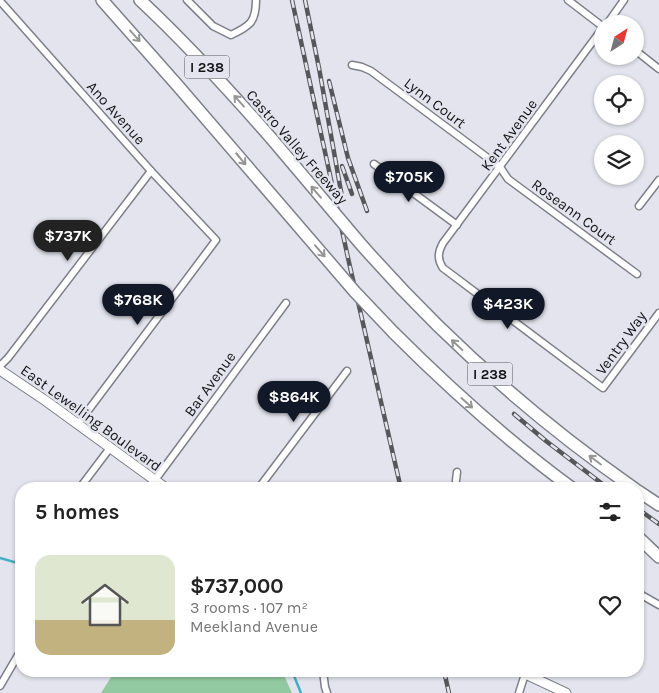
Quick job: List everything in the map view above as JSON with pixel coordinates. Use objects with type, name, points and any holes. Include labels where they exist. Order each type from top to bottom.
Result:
[{"type":"highway","name":"I 238","points":[[102,0],[355,292],[394,333],[483,417],[564,482]]},
{"type":"highway","name":"Castro Valley Freeway","points":[[140,0],[205,65],[271,138],[359,242],[425,314],[503,386],[559,433],[625,482]]},
{"type":"highway","name":"Castro Valley Freeway","points":[[644,495],[659,504]]},
{"type":"highway","points":[[644,539],[659,548]]},
{"type":"highway","points":[[644,541],[659,557]]},
{"type":"main road","name":"East Lewelling Boulevard","points":[[0,370],[158,482]]},
{"type":"main road","points":[[531,677],[566,693]]},
{"type":"street","points":[[187,0],[213,26],[231,35],[248,26],[256,14],[256,0]]},
{"type":"street","points":[[568,0],[594,21]]},
{"type":"street","points":[[613,15],[624,0]]},
{"type":"street","name":"Ano Avenue","points":[[0,1],[151,171],[216,240],[78,424]]},
{"type":"street","name":"Kent Avenue","points":[[594,38],[443,243],[439,250],[439,256],[443,268],[603,388]]},
{"type":"street","points":[[644,57],[659,68]]},
{"type":"street","name":"Lynn Court","points":[[352,65],[371,71],[500,168]]},
{"type":"street","points":[[374,164],[457,224]]},
{"type":"street","name":"Roseann Court","points":[[500,168],[508,179],[637,274]]},
{"type":"street","points":[[0,366],[151,171]]},
{"type":"street","points":[[639,206],[659,180]]},
{"type":"street","name":"Bar Avenue","points":[[155,480],[286,303]]},
{"type":"street","name":"Ventry Way","points":[[603,388],[659,313]]},
{"type":"street","points":[[263,482],[347,371]]},
{"type":"street","points":[[84,482],[110,448]]},
{"type":"street","points":[[456,482],[457,472]]},
{"type":"street","points":[[644,596],[659,605]]},
{"type":"street","points":[[0,686],[15,660]]},
{"type":"street","points":[[324,677],[327,693]]},
{"type":"street","points":[[519,693],[521,677]]},
{"type":"green space","points":[[111,677],[285,677],[292,693],[101,693]]},
{"type":"waterway","points":[[0,558],[15,562]]},
{"type":"waterway","points":[[294,677],[301,693]]},
{"type":"railway","points":[[292,0],[399,482]]},
{"type":"railway","points":[[305,0],[342,197]]},
{"type":"railway","points":[[329,81],[348,158],[367,211]]},
{"type":"railway","points":[[342,166],[352,194]]},
{"type":"railway","points":[[514,414],[600,482]]},
{"type":"railway","points":[[644,513],[659,524]]},
{"type":"railway","points":[[445,677],[449,693]]}]
